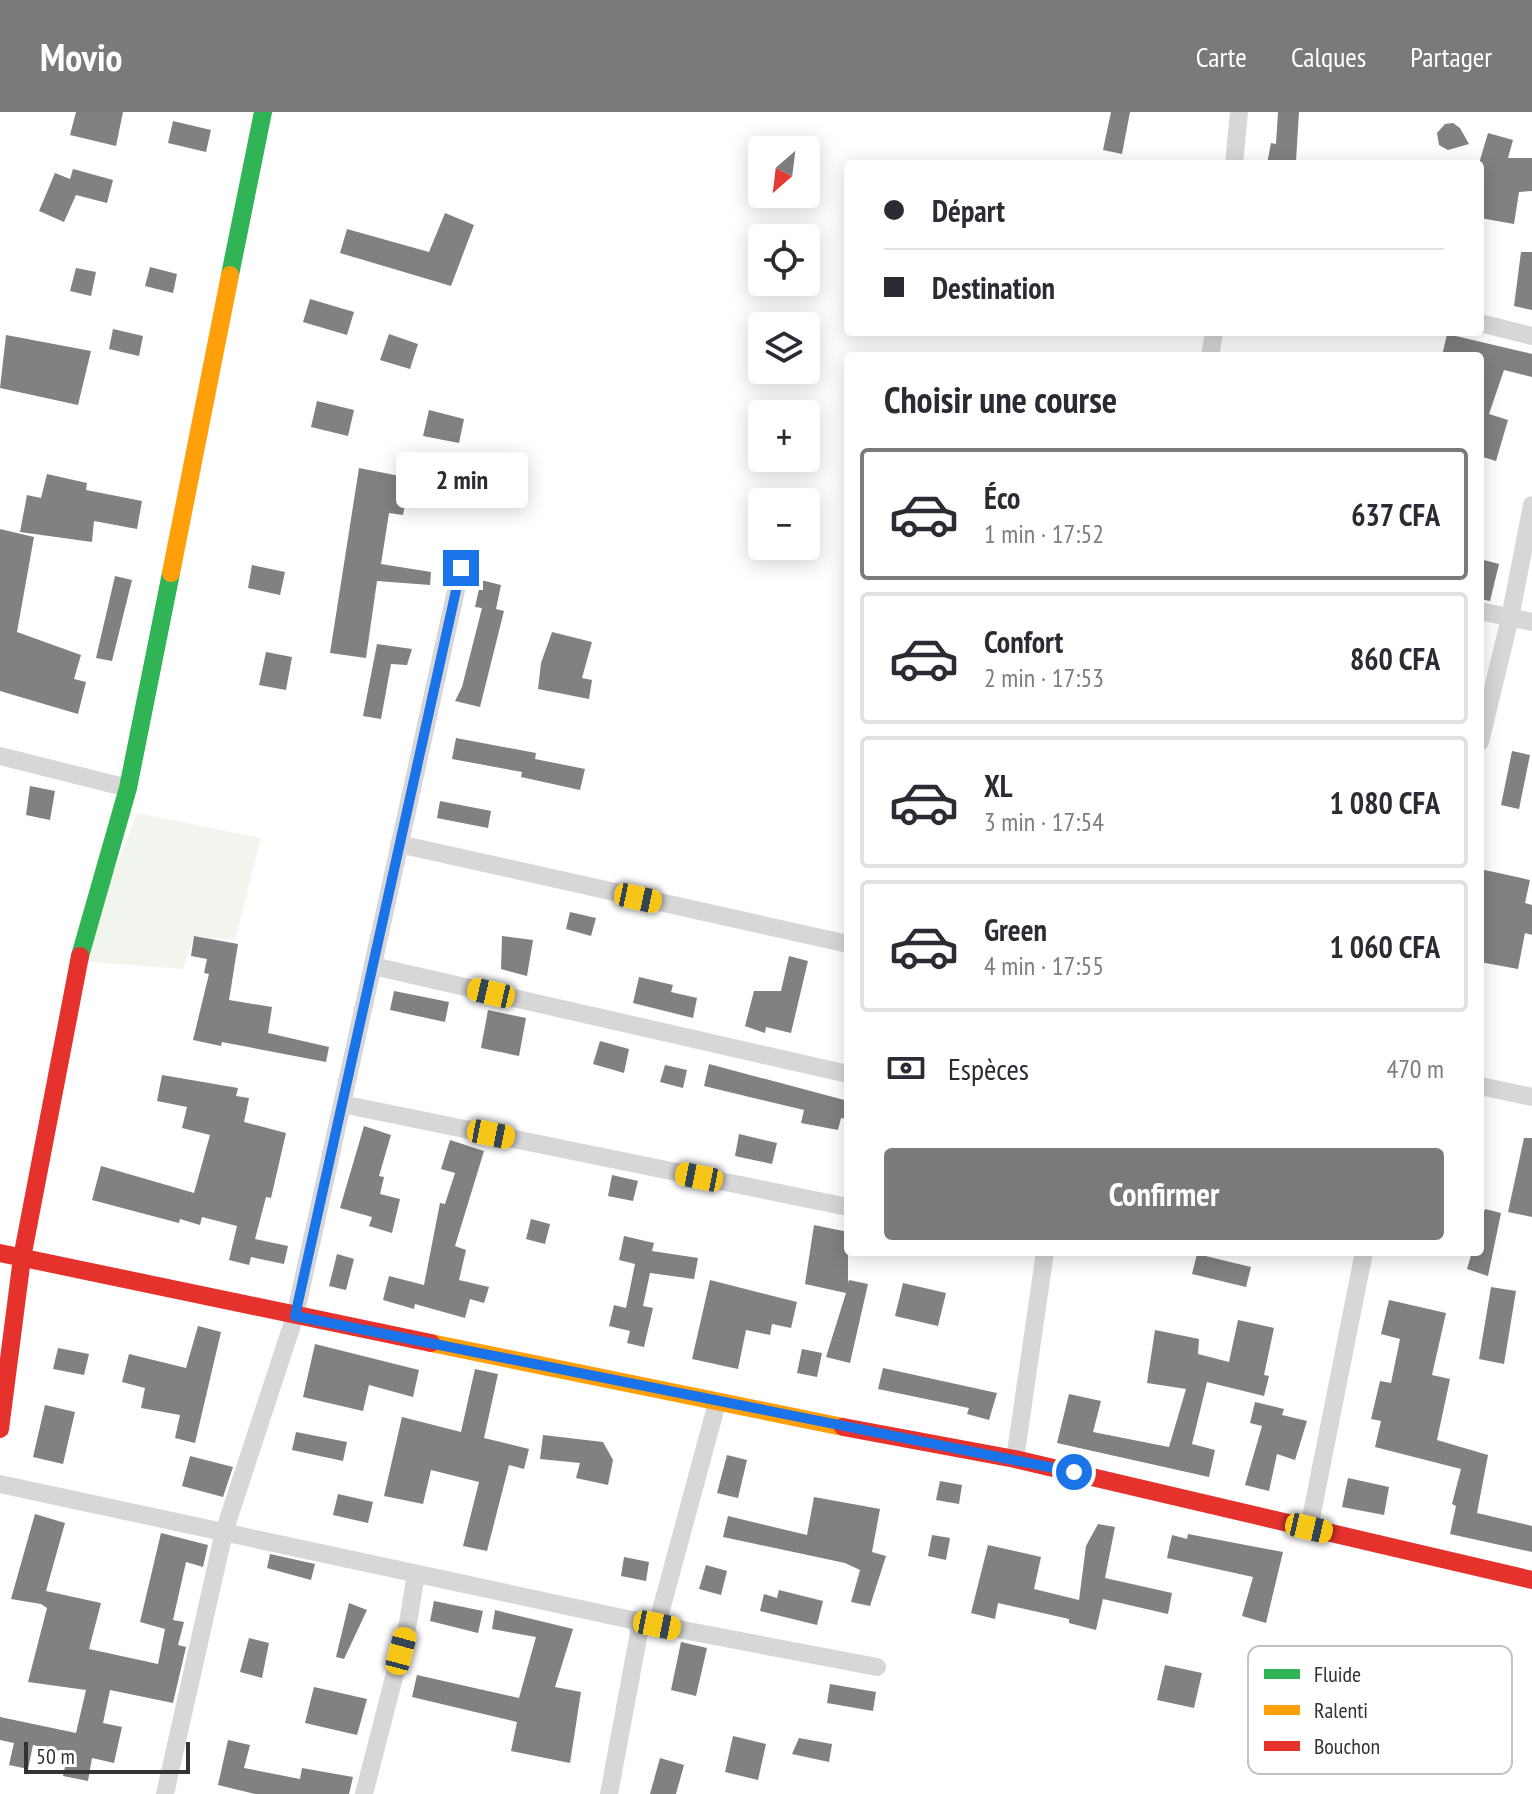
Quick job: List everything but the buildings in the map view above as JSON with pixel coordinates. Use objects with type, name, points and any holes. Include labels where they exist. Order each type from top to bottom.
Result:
[{"type":"street","points":[[0,1429],[22,1258],[79,961],[128,788],[263,112]]},
{"type":"street","points":[[1234,160],[1239,112]]},
{"type":"street","points":[[1484,324],[1532,336]]},
{"type":"street","points":[[1484,725],[1510,618],[1532,505]]},
{"type":"street","points":[[165,1794],[224,1532],[295,1316],[461,568]]},
{"type":"street","points":[[1484,612],[1532,622]]},
{"type":"street","points":[[0,756],[128,788]]},
{"type":"street","points":[[399,844],[844,943]]},
{"type":"street","points":[[373,966],[844,1073]]},
{"type":"street","points":[[1484,1087],[1532,1097]]},
{"type":"street","points":[[342,1104],[844,1206]]},
{"type":"street","points":[[0,1253],[717,1403],[1015,1459],[1532,1580]]},
{"type":"street","points":[[1015,1459],[1044,1256]]},
{"type":"street","points":[[1309,1528],[1363,1256]]},
{"type":"street","points":[[609,1794],[649,1624],[717,1403]]},
{"type":"street","points":[[0,1484],[649,1624],[877,1667]]},
{"type":"street","points":[[364,1794],[408,1623],[416,1574]]},
{"type":"shaded area","points":[[137,813],[261,838],[235,940],[194,936],[183,969],[79,961]]},
{"type":"traffic: fast","points":[[230,275],[263,112]]},
{"type":"traffic: fast","points":[[80,956],[128,788],[171,573]]},
{"type":"traffic: slow","points":[[171,573],[230,275]]},
{"type":"traffic: slow","points":[[431,1343],[843,1427]]},
{"type":"traffic: jam","points":[[0,1429],[22,1258],[80,956]]},
{"type":"traffic: jam","points":[[0,1253],[431,1343]]},
{"type":"traffic: jam","points":[[843,1427],[1015,1459],[1532,1580]]},
{"type":"route","points":[[461,568],[295,1316],[717,1403],[1074,1472]]}]
